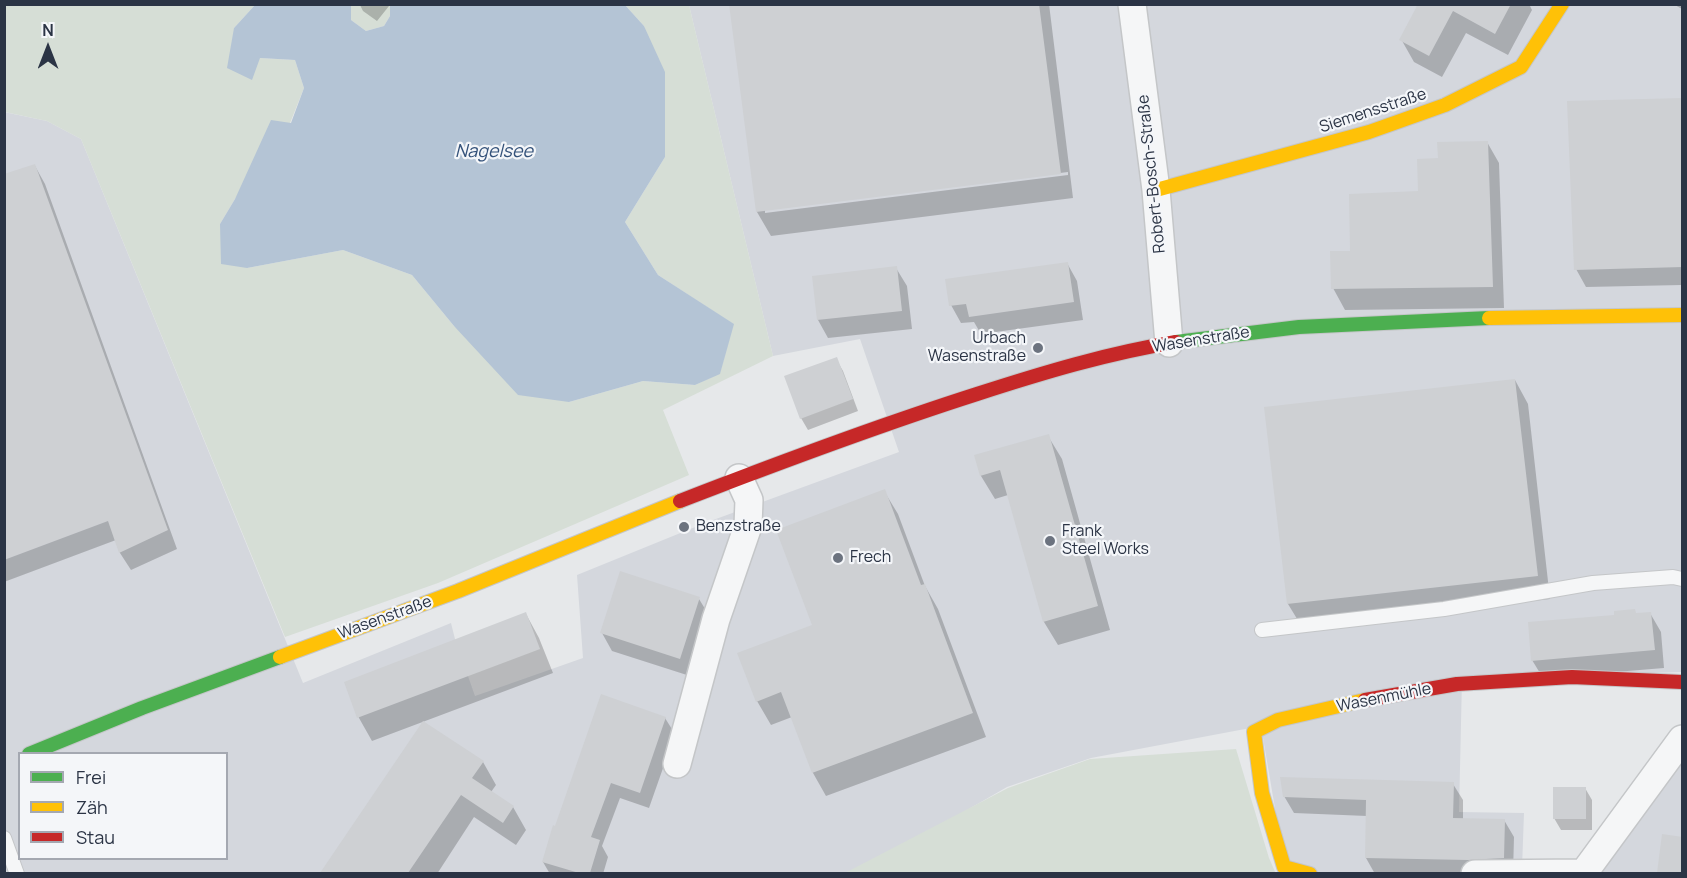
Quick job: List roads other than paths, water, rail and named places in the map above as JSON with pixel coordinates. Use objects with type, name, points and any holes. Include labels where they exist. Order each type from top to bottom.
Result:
[{"type":"street","name":"Robert-Bosch-Straße","points":[[1132,4],[1156,190],[1169,343]]},
{"type":"street","name":"Siemensstraße","points":[[1156,190],[1369,132],[1445,105],[1521,68],[1562,4]]},
{"type":"street","name":"Wasenstraße","points":[[32,752],[153,704],[440,598],[739,478],[862,432],[1072,365],[1169,343],[1234,334],[1394,321],[1683,315]]},
{"type":"street","points":[[677,764],[716,619],[748,526],[749,500],[739,478]]},
{"type":"street","name":"Wasenmühle","points":[[1310,873],[1284,867],[1262,794],[1254,732],[1289,717],[1356,702],[1457,684],[1572,677],[1683,682]]},
{"type":"street","points":[[1475,873],[1583,873],[1683,739]]},
{"type":"lane","points":[[1262,630],[1444,609],[1593,583],[1672,577],[1683,579]]},
{"type":"lane","points":[[4,838],[17,873]]},
{"type":"water","name":"Nagelsee","points":[[255,5],[351,5],[351,20],[366,31],[384,26],[390,16],[390,5],[625,5],[644,26],[665,72],[665,157],[625,222],[658,275],[734,324],[720,374],[695,385],[643,381],[569,402],[518,395],[454,326],[412,275],[343,250],[247,268],[221,264],[220,224],[235,199],[271,120],[291,123],[304,88],[295,60],[260,58],[252,80],[227,68],[234,28]]},
{"type":"place","name":"Urbach Wasenstraße","points":[[1038,348]]},
{"type":"place","name":"Benzstraße","points":[[684,527]]},
{"type":"place","name":"Frank Steel Works","points":[[1050,541]]},
{"type":"place","name":"Frech","points":[[838,558]]}]
